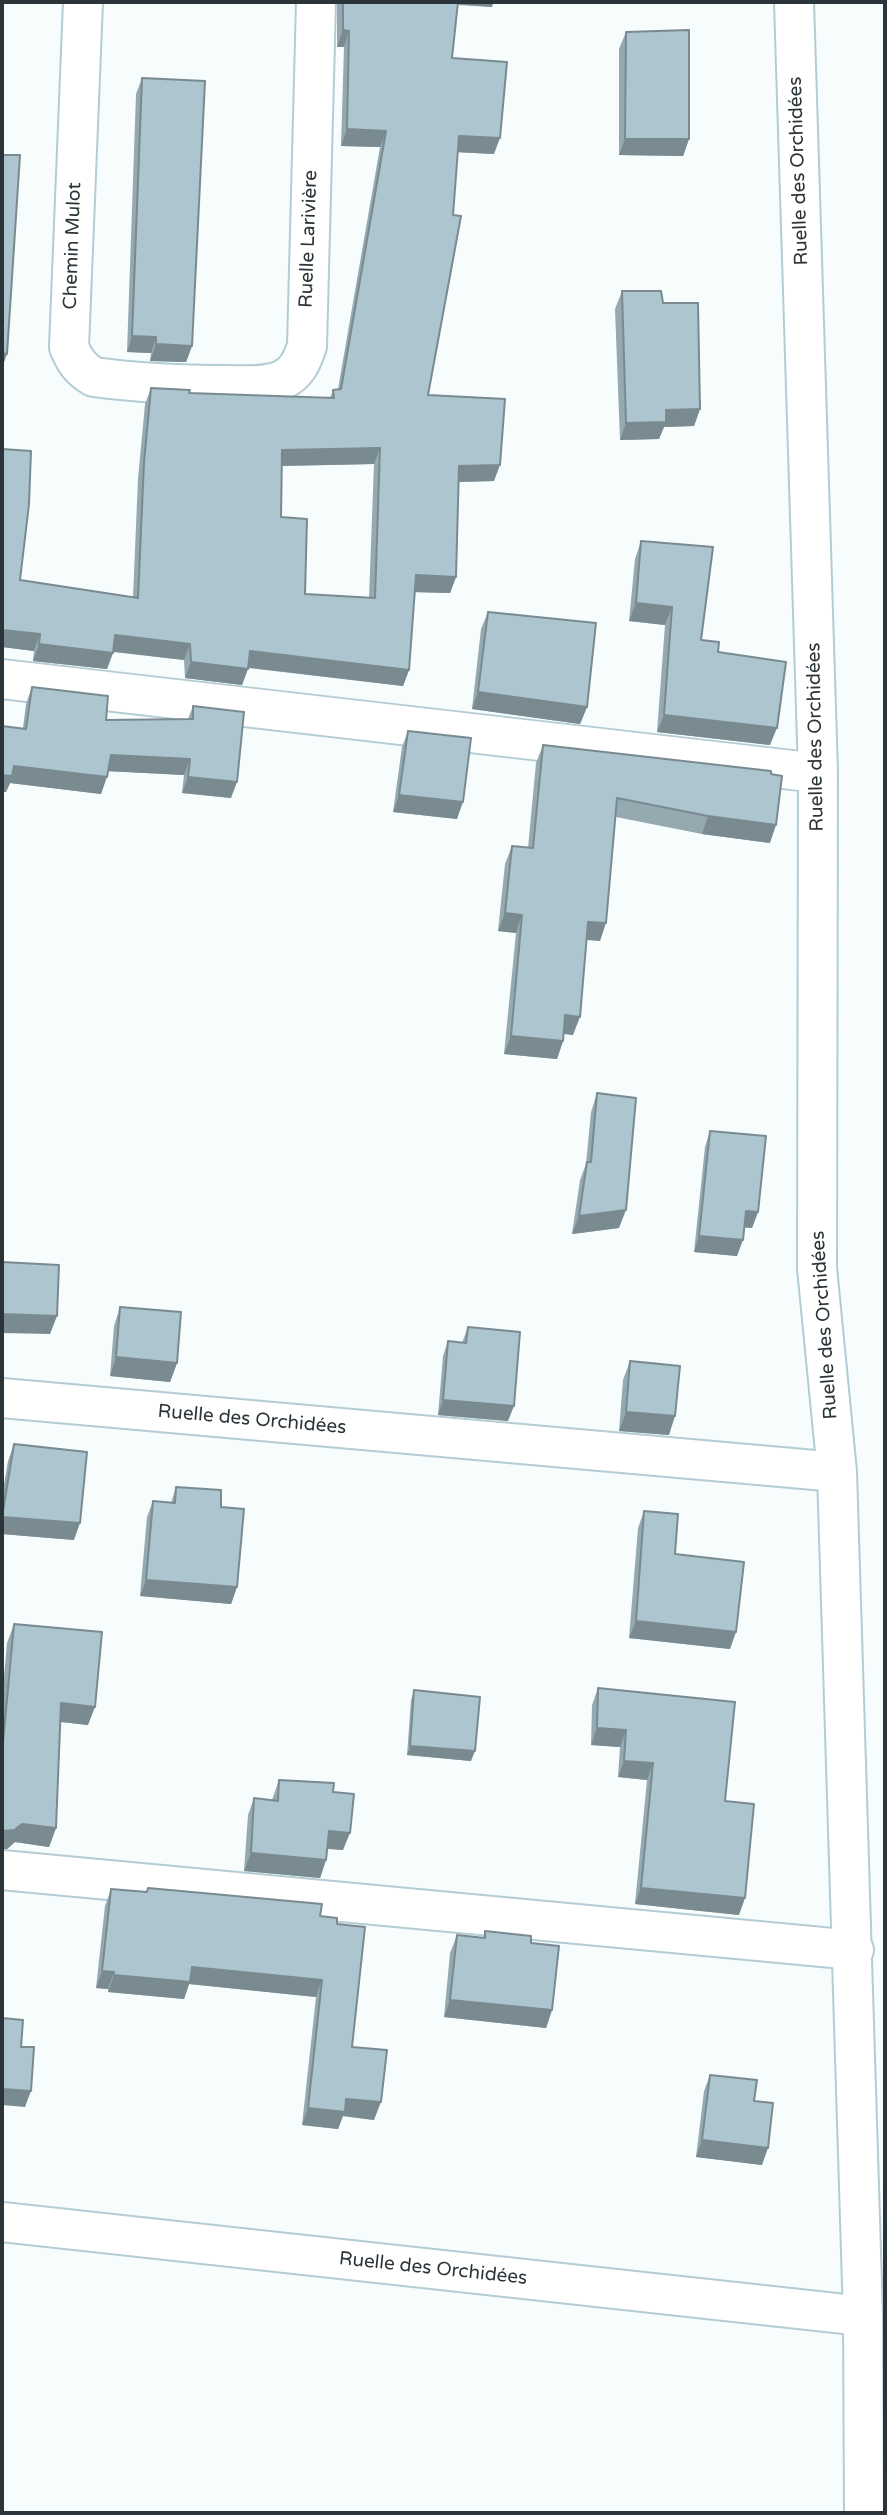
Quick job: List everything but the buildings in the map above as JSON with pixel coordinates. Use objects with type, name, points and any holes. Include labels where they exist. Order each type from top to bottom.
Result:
[{"type":"street","name":"Chemin Mulot","points":[[83,2],[69,347],[82,370],[94,377],[196,385]]},
{"type":"street","name":"Ruelle Larivière","points":[[196,385],[263,385],[281,380],[293,374],[302,361],[307,346],[316,2]]},
{"type":"street","name":"Ruelle des Orchidées","points":[[794,2],[818,773],[817,1268],[837,1472],[863,2316],[864,2513]]},
{"type":"street","points":[[2,679],[818,773]]},
{"type":"street","name":"Ruelle des Orchidées","points":[[2,1398],[837,1472]]},
{"type":"street","points":[[2,1870],[853,1950]]},
{"type":"street","name":"Ruelle des Orchidées","points":[[2,2222],[863,2316]]}]
